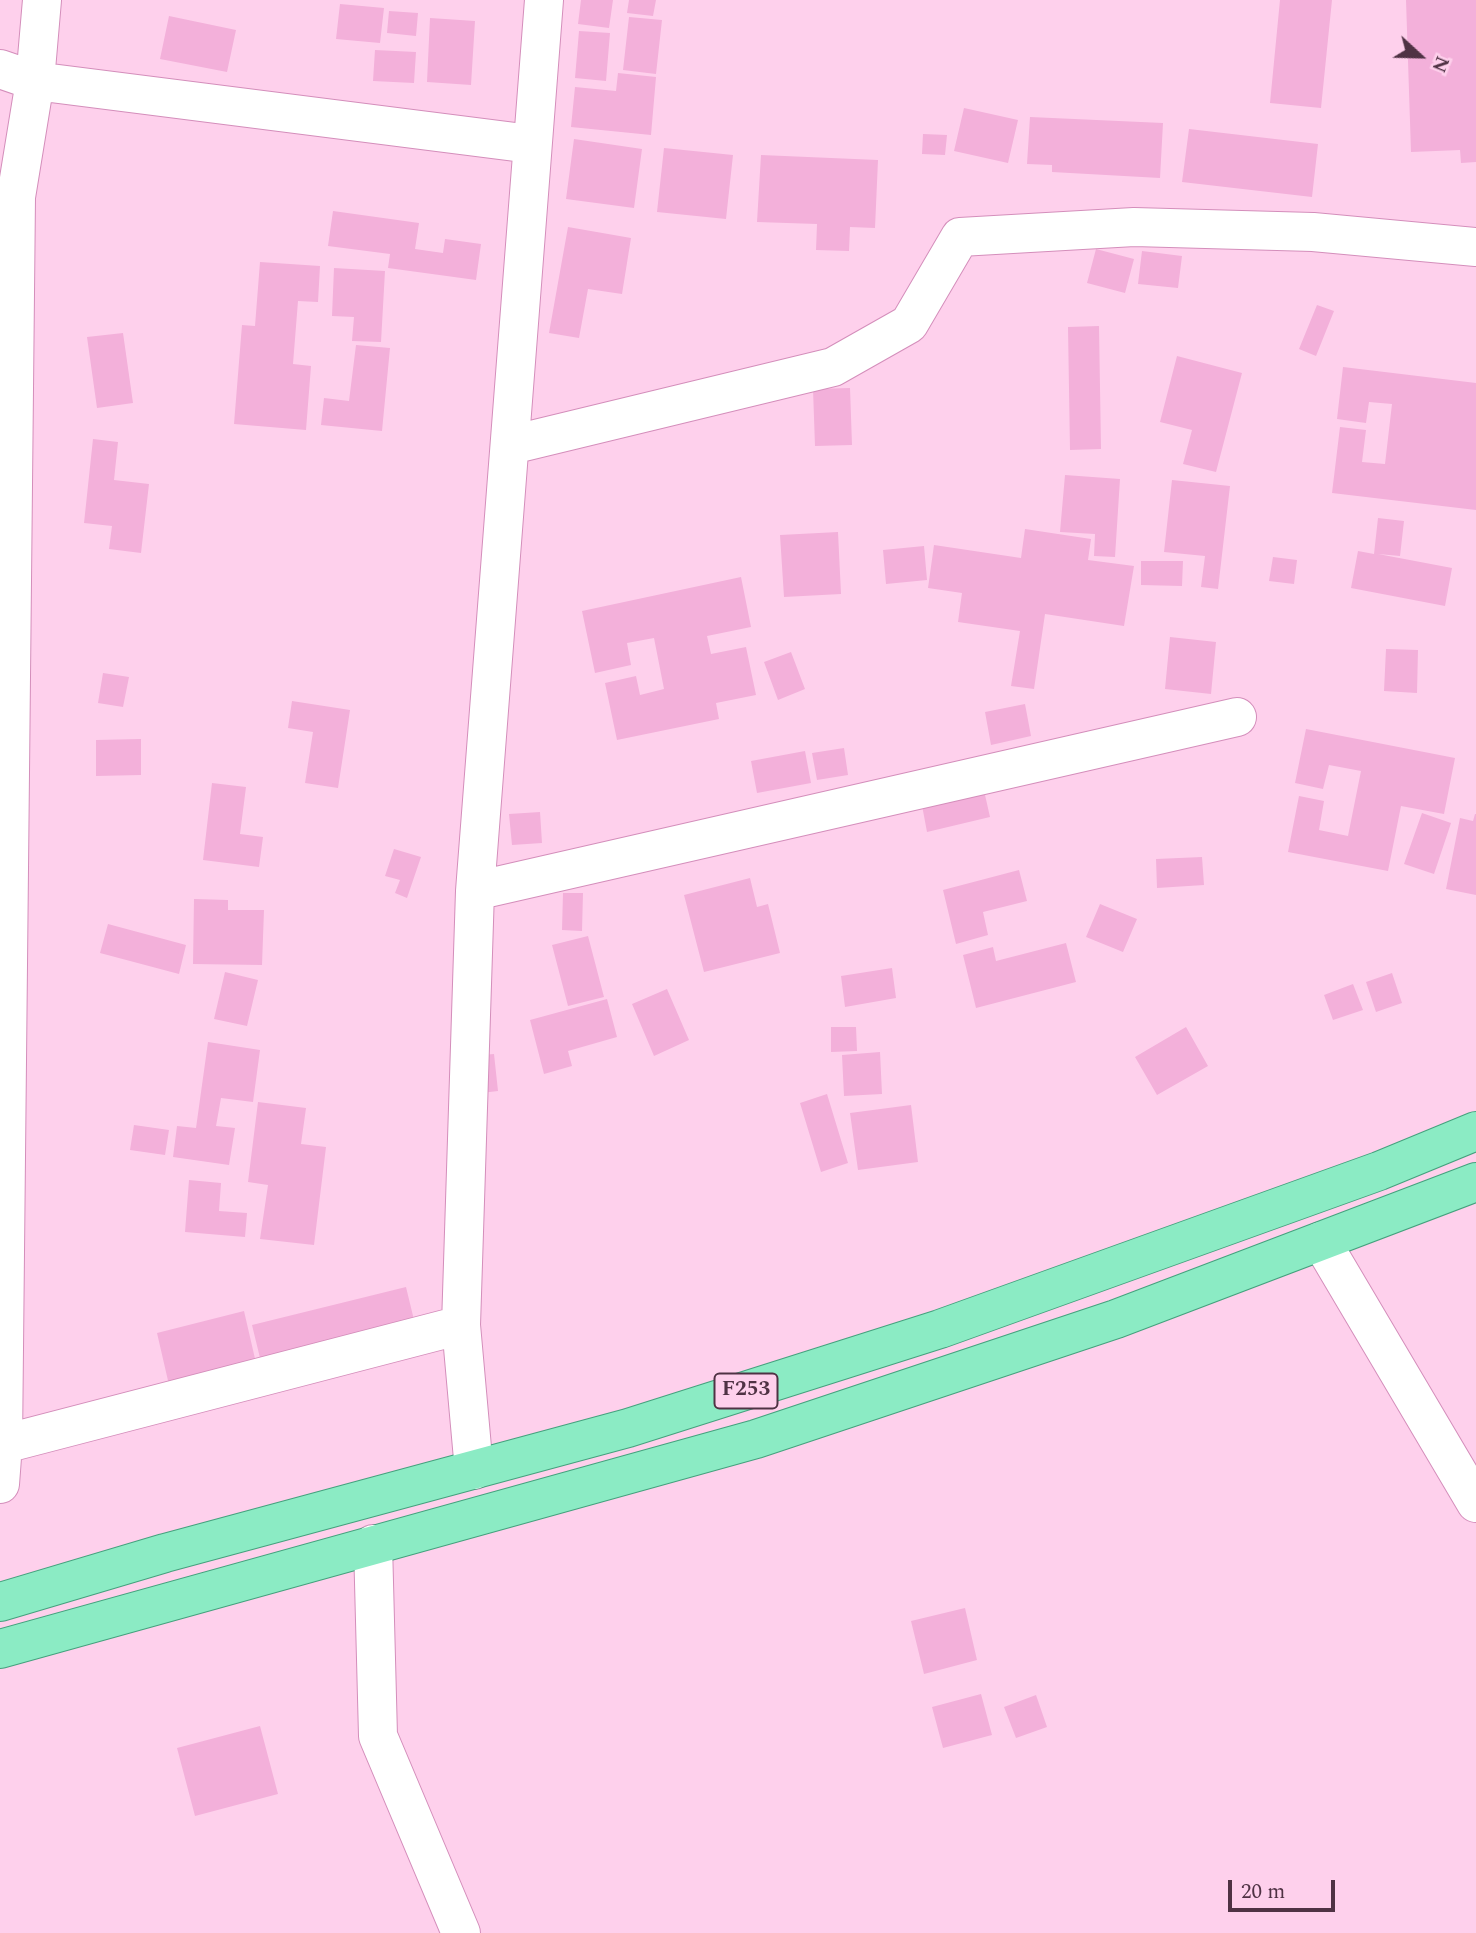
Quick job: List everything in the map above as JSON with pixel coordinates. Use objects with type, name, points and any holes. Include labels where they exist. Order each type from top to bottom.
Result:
[{"type":"main road","name":"F253","points":[[0,1602],[165,1553],[628,1428],[940,1329],[1379,1171],[1476,1131]]},
{"type":"main road","name":"F253","points":[[0,1649],[757,1439],[1116,1319],[1476,1182]]},
{"type":"street","points":[[0,1484],[8,199],[18,75],[41,0]]},
{"type":"street","points":[[474,1469],[461,1325],[475,891],[544,0]]},
{"type":"street","points":[[18,75],[531,144]]},
{"type":"street","points":[[511,445],[833,367],[909,324],[960,237],[1134,227],[1313,232],[1476,247]]},
{"type":"street","points":[[475,891],[1237,717]]},
{"type":"street","points":[[1321,1241],[1476,1503]]},
{"type":"street","points":[[2,1445],[461,1325]]},
{"type":"street","points":[[373,1544],[378,1736],[461,1933]]},
{"type":"building","points":[[581,0],[613,0],[609,28],[578,24]]},
{"type":"building","points":[[629,0],[656,0],[653,16],[627,13]]},
{"type":"building","points":[[1280,0],[1332,0],[1321,108],[1270,103]]},
{"type":"building","points":[[1406,0],[1476,0],[1476,162],[1461,163],[1460,150],[1411,152]]},
{"type":"building","points":[[340,4],[384,8],[380,43],[336,39]]},
{"type":"building","points":[[389,11],[418,13],[416,36],[387,33]]},
{"type":"building","points":[[169,16],[236,30],[227,72],[160,59]]},
{"type":"building","points":[[629,17],[662,20],[656,74],[623,70]]},
{"type":"building","points":[[430,18],[475,21],[471,85],[427,82]]},
{"type":"building","points":[[579,31],[610,33],[606,81],[575,78]]},
{"type":"building","points":[[375,50],[416,52],[414,83],[373,81]]},
{"type":"building","points":[[618,73],[656,77],[651,135],[571,127],[575,87],[616,91]]},
{"type":"building","points":[[964,108],[1018,120],[1008,163],[954,151]]},
{"type":"building","points":[[1030,117],[1163,123],[1160,178],[1052,172],[1052,165],[1027,164]]},
{"type":"building","points":[[1189,129],[1318,144],[1312,197],[1182,182]]},
{"type":"building","points":[[923,134],[947,135],[945,155],[922,154]]},
{"type":"building","points":[[574,139],[642,149],[634,208],[566,199]]},
{"type":"building","points":[[664,148],[733,155],[726,219],[657,212]]},
{"type":"building","points":[[761,155],[878,160],[875,228],[850,227],[849,251],[816,250],[817,224],[757,222]]},
{"type":"building","points":[[333,211],[419,223],[415,249],[443,253],[445,239],[481,244],[476,280],[388,268],[390,254],[328,246]]},
{"type":"building","points":[[568,227],[631,238],[622,294],[588,289],[579,338],[549,333]]},
{"type":"building","points":[[1096,249],[1134,259],[1125,293],[1087,283]]},
{"type":"building","points":[[1142,251],[1182,256],[1178,288],[1138,284]]},
{"type":"building","points":[[260,262],[320,266],[318,302],[298,301],[293,364],[311,366],[306,430],[234,424],[242,325],[255,326]]},
{"type":"building","points":[[334,268],[385,271],[381,342],[352,341],[354,317],[332,316]]},
{"type":"building","points":[[1317,305],[1334,311],[1316,356],[1299,349]]},
{"type":"building","points":[[1099,326],[1101,449],[1070,450],[1068,327]]},
{"type":"building","points":[[123,333],[133,403],[97,408],[87,337]]},
{"type":"building","points":[[356,345],[390,348],[382,431],[321,425],[324,398],[349,401]]},
{"type":"building","points":[[1177,356],[1242,373],[1216,472],[1183,464],[1192,430],[1160,422]]},
{"type":"building","points":[[1343,367],[1476,383],[1476,510],[1332,493],[1340,427],[1366,430],[1362,462],[1385,464],[1392,404],[1369,402],[1366,423],[1337,419]]},
{"type":"building","points":[[850,388],[852,445],[815,446],[813,389]]},
{"type":"building","points":[[93,439],[118,442],[114,480],[149,484],[141,553],[109,549],[112,526],[84,523]]},
{"type":"building","points":[[1065,475],[1120,479],[1115,557],[1094,556],[1095,534],[1060,532]]},
{"type":"building","points":[[1172,480],[1230,486],[1218,589],[1201,587],[1205,556],[1164,552]]},
{"type":"building","points":[[1378,518],[1404,521],[1400,556],[1378,554],[1452,568],[1445,606],[1351,588],[1358,551],[1374,554]]},
{"type":"building","points":[[1025,529],[1091,539],[1088,560],[1134,566],[1124,626],[1045,614],[1034,689],[1011,686],[1020,631],[958,622],[962,593],[928,588],[934,545],[1021,558]]},
{"type":"building","points":[[838,532],[841,594],[784,597],[780,535]]},
{"type":"building","points":[[924,546],[927,580],[886,584],[883,550]]},
{"type":"building","points":[[1273,557],[1297,560],[1294,584],[1269,581]]},
{"type":"building","points":[[1141,561],[1183,561],[1182,586],[1141,585]]},
{"type":"building","points":[[741,577],[751,627],[707,636],[711,654],[746,647],[756,695],[716,703],[719,719],[617,740],[605,683],[636,676],[640,695],[664,689],[654,638],[627,643],[631,665],[595,673],[582,611]]},
{"type":"building","points":[[1170,637],[1216,642],[1211,694],[1165,689]]},
{"type":"building","points":[[1386,649],[1418,650],[1417,693],[1384,691]]},
{"type":"building","points":[[791,652],[805,689],[778,700],[764,662]]},
{"type":"building","points":[[103,673],[129,677],[123,707],[98,703]]},
{"type":"building","points":[[292,701],[350,710],[338,788],[305,783],[313,732],[288,728]]},
{"type":"building","points":[[1025,704],[1031,736],[991,745],[985,712]]},
{"type":"building","points":[[1306,729],[1455,758],[1444,814],[1401,806],[1388,871],[1288,852],[1299,796],[1324,801],[1319,830],[1348,836],[1361,771],[1329,765],[1323,789],[1295,783]]},
{"type":"building","points":[[141,739],[141,775],[96,776],[96,740]]},
{"type":"building","points":[[844,748],[848,775],[817,780],[812,753]]},
{"type":"building","points":[[805,751],[811,783],[757,793],[751,761]]},
{"type":"building","points":[[212,783],[246,787],[240,834],[263,837],[259,867],[203,860]]},
{"type":"building","points":[[983,786],[990,817],[927,832],[921,800]]},
{"type":"building","points":[[540,812],[542,843],[512,845],[509,814]]},
{"type":"building","points":[[1422,813],[1451,823],[1434,874],[1404,864]]},
{"type":"building","points":[[1475,814],[1476,895],[1446,889],[1460,818],[1473,821]]},
{"type":"building","points":[[394,849],[421,857],[407,898],[395,893],[400,880],[385,876]]},
{"type":"building","points":[[1202,857],[1204,885],[1157,888],[1156,859]]},
{"type":"building","points":[[1019,870],[1027,901],[983,912],[988,935],[956,944],[943,890]]},
{"type":"building","points":[[750,878],[757,907],[768,904],[780,953],[704,972],[684,895]]},
{"type":"building","points":[[563,893],[583,893],[582,931],[562,930]]},
{"type":"building","points":[[194,899],[228,900],[228,910],[264,910],[262,965],[193,964]]},
{"type":"building","points":[[1100,904],[1137,919],[1123,952],[1086,937]]},
{"type":"building","points":[[108,924],[186,945],[179,974],[100,953]]},
{"type":"building","points":[[588,936],[604,997],[568,1006],[552,945]]},
{"type":"building","points":[[1066,943],[1076,982],[976,1008],[963,955],[993,947],[996,961]]},
{"type":"building","points":[[892,968],[896,998],[845,1007],[841,976]]},
{"type":"building","points":[[225,972],[258,980],[247,1026],[214,1019]]},
{"type":"building","points":[[1392,973],[1402,1003],[1376,1012],[1366,982]]},
{"type":"building","points":[[1353,984],[1363,1010],[1333,1020],[1324,995]]},
{"type":"building","points":[[667,989],[689,1040],[654,1056],[632,1004]]},
{"type":"building","points":[[607,999],[617,1037],[568,1051],[572,1066],[544,1074],[530,1020]]},
{"type":"building","points":[[831,1027],[856,1027],[857,1051],[831,1052]]},
{"type":"building","points":[[1186,1027],[1208,1066],[1157,1095],[1135,1057]]},
{"type":"building","points":[[208,1042],[260,1050],[253,1102],[221,1098],[216,1126],[235,1128],[229,1165],[173,1157],[177,1126],[196,1128]]},
{"type":"building","points":[[880,1052],[882,1094],[844,1096],[842,1055]]},
{"type":"building","points":[[494,1054],[498,1091],[473,1094],[469,1056]]},
{"type":"building","points":[[827,1094],[848,1163],[821,1172],[800,1103]]},
{"type":"building","points":[[258,1102],[306,1108],[301,1144],[326,1147],[314,1245],[260,1239],[268,1185],[248,1182]]},
{"type":"building","points":[[911,1105],[918,1162],[858,1170],[850,1113]]},
{"type":"building","points":[[134,1125],[169,1130],[165,1155],[130,1150]]},
{"type":"building","points":[[189,1180],[221,1183],[219,1211],[247,1213],[245,1237],[185,1232]]},
{"type":"building","points":[[406,1287],[414,1320],[260,1358],[252,1325]]},
{"type":"building","points":[[244,1311],[256,1363],[169,1385],[157,1333]]},
{"type":"building","points":[[965,1608],[977,1660],[924,1674],[911,1621]]},
{"type":"building","points":[[981,1694],[992,1735],[943,1748],[932,1707]]},
{"type":"building","points":[[1036,1695],[1047,1727],[1016,1738],[1004,1707]]},
{"type":"building","points":[[260,1726],[278,1794],[195,1816],[177,1748]]}]
